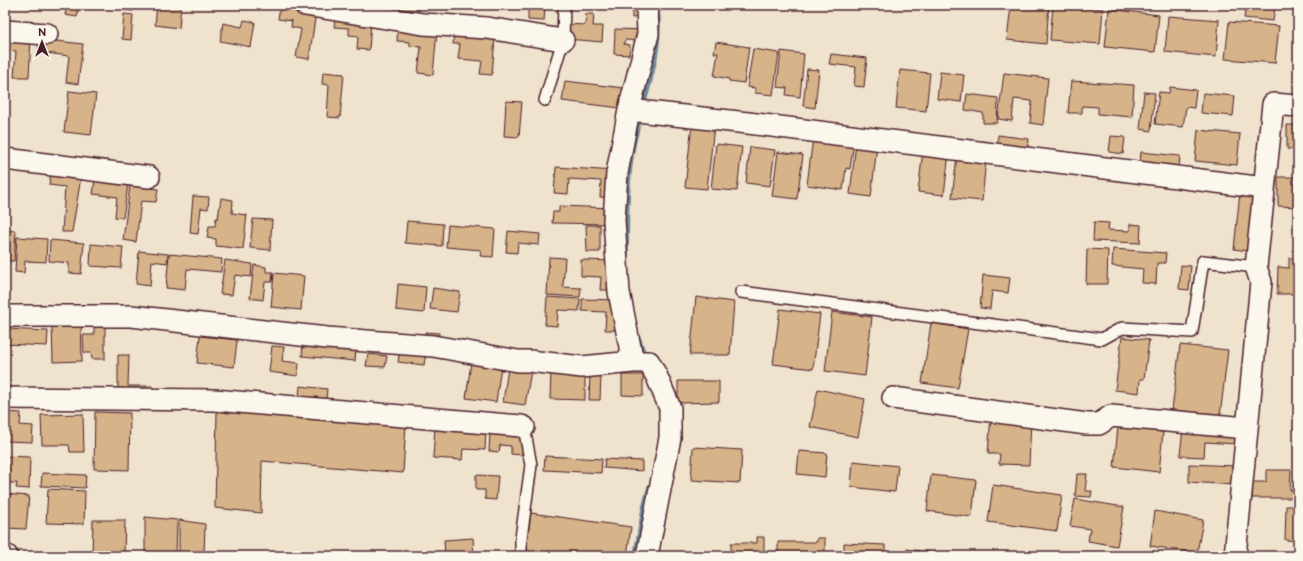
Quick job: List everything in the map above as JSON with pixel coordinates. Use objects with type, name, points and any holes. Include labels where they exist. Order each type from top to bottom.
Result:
[{"type":"street","points":[[305,5],[422,24],[487,28],[563,40]]},
{"type":"street","points":[[633,362],[619,292],[614,220],[617,173],[629,110],[648,34],[647,5]]},
{"type":"street","points":[[5,31],[47,34]]},
{"type":"street","points":[[1235,556],[1261,282],[1256,267],[1274,104],[1298,106]]},
{"type":"street","points":[[629,110],[748,123],[1264,188]]},
{"type":"street","points":[[5,159],[149,177]]},
{"type":"street","points":[[5,316],[131,316],[319,337],[433,346],[518,361],[582,367],[649,362],[670,408],[670,438],[647,556]]},
{"type":"street","points":[[5,398],[214,400],[524,427]]},
{"type":"street","points":[[893,398],[1087,424],[1099,424],[1111,416],[1246,428]]},
{"type":"lane","points":[[545,100],[563,40],[564,5]]},
{"type":"lane","points":[[741,292],[1102,339],[1122,328],[1192,332],[1203,261],[1256,267]]},
{"type":"lane","points":[[521,556],[521,538],[531,465],[524,427]]},
{"type":"building","points":[[67,5],[79,5],[77,17],[65,15]]},
{"type":"building","points":[[124,5],[134,5],[133,11],[124,10]]},
{"type":"building","points":[[157,5],[181,5],[179,28],[155,25]]},
{"type":"building","points":[[398,5],[420,5],[417,19],[396,14]]},
{"type":"building","points":[[511,5],[525,5],[524,10],[510,7]]},
{"type":"building","points":[[632,5],[643,5],[644,17],[632,18]]},
{"type":"building","points":[[672,5],[704,5],[704,8],[672,8]]},
{"type":"building","points":[[1011,5],[1049,5],[1046,44],[1007,40]]},
{"type":"building","points":[[1053,5],[1103,9],[1100,44],[1050,40]]},
{"type":"building","points":[[1246,5],[1275,7],[1273,21],[1244,18]]},
{"type":"building","points":[[280,6],[316,12],[309,59],[296,57],[301,29],[291,27],[292,21],[278,19]]},
{"type":"building","points":[[528,8],[545,8],[544,21],[528,20]]},
{"type":"building","points":[[1109,9],[1159,15],[1155,52],[1105,47]]},
{"type":"building","points":[[124,14],[133,15],[131,40],[122,39]]},
{"type":"building","points":[[586,14],[594,14],[593,26],[603,26],[602,42],[567,39],[568,24],[585,25]]},
{"type":"building","points":[[1168,16],[1219,20],[1216,57],[1165,52]]},
{"type":"building","points":[[335,18],[371,21],[369,50],[357,49],[358,36],[349,35],[349,28],[334,27]]},
{"type":"building","points":[[244,20],[255,22],[251,47],[220,41],[223,23],[242,27]]},
{"type":"building","points":[[1229,22],[1279,26],[1275,63],[1225,59]]},
{"type":"building","points":[[398,27],[437,31],[433,75],[418,73],[421,47],[410,46],[410,42],[397,41]]},
{"type":"building","points":[[615,29],[646,30],[645,41],[625,40],[624,44],[630,45],[629,55],[614,54]]},
{"type":"building","points":[[454,35],[495,38],[492,75],[480,74],[482,61],[458,59],[460,44],[453,44]]},
{"type":"building","points":[[5,36],[31,37],[29,77],[14,77],[16,51],[5,50]]},
{"type":"building","points":[[39,39],[83,44],[78,84],[66,82],[69,56],[38,52]]},
{"type":"building","points":[[716,42],[749,47],[744,83],[729,81],[729,79],[714,76],[718,53],[714,53]]},
{"type":"building","points":[[753,49],[779,53],[773,95],[755,93],[755,88],[747,87]]},
{"type":"building","points":[[781,51],[804,54],[800,97],[786,95],[787,88],[777,87]]},
{"type":"building","points":[[831,54],[867,58],[864,87],[854,86],[856,67],[829,64]]},
{"type":"building","points":[[807,69],[819,70],[815,108],[803,106]]},
{"type":"building","points":[[900,70],[930,73],[926,111],[896,108]]},
{"type":"building","points":[[323,72],[344,74],[340,118],[327,117],[329,85],[322,84]]},
{"type":"building","points":[[940,72],[964,75],[961,102],[937,99]]},
{"type":"building","points":[[1004,73],[1048,78],[1043,125],[1030,123],[1032,101],[1014,99],[1012,121],[998,119]]},
{"type":"building","points":[[565,81],[624,88],[621,108],[562,101]]},
{"type":"building","points":[[1071,81],[1134,85],[1132,117],[1098,114],[1098,107],[1082,106],[1082,113],[1068,113]]},
{"type":"building","points":[[1170,87],[1196,90],[1194,108],[1186,107],[1183,127],[1155,124],[1159,92],[1169,93]]},
{"type":"building","points":[[69,91],[96,94],[91,135],[64,132]]},
{"type":"building","points":[[1144,92],[1155,93],[1151,131],[1140,129]]},
{"type":"building","points":[[1203,93],[1235,96],[1233,116],[1201,113]]},
{"type":"building","points":[[967,94],[998,98],[997,123],[983,123],[983,113],[965,110]]},
{"type":"building","points":[[506,101],[522,102],[519,137],[504,136]]},
{"type":"building","points":[[692,124],[714,126],[707,189],[685,187]]},
{"type":"building","points":[[1287,125],[1298,125],[1298,150],[1287,149]]},
{"type":"building","points":[[1198,130],[1240,134],[1237,165],[1195,161]]},
{"type":"building","points":[[998,135],[1029,139],[1028,150],[997,147]]},
{"type":"building","points":[[1111,136],[1125,137],[1123,154],[1109,152]]},
{"type":"building","points":[[813,137],[854,142],[850,169],[846,168],[843,190],[807,185]]},
{"type":"building","points":[[856,143],[877,146],[871,197],[850,194]]},
{"type":"building","points":[[716,144],[742,147],[737,191],[711,189]]},
{"type":"building","points":[[750,147],[775,150],[770,186],[746,183]]},
{"type":"building","points":[[923,150],[949,153],[944,195],[918,192]]},
{"type":"building","points":[[778,152],[803,155],[797,199],[772,196]]},
{"type":"building","points":[[1141,152],[1180,156],[1179,167],[1140,162]]},
{"type":"building","points":[[957,156],[986,159],[982,201],[952,198]]},
{"type":"building","points":[[556,167],[615,171],[613,198],[600,197],[601,181],[569,179],[568,194],[554,193]]},
{"type":"building","points":[[51,172],[81,177],[72,232],[62,232],[65,187],[49,185]]},
{"type":"building","points":[[1278,177],[1295,177],[1294,184],[1298,184],[1298,207],[1278,206]]},
{"type":"building","points":[[95,179],[128,184],[123,218],[115,217],[117,197],[93,194]]},
{"type":"building","points":[[130,185],[158,189],[156,202],[141,201],[136,242],[123,240]]},
{"type":"building","points":[[1240,192],[1255,193],[1248,251],[1234,249]]},
{"type":"building","points":[[193,196],[209,197],[208,209],[201,208],[198,234],[190,233]]},
{"type":"building","points":[[221,198],[233,200],[232,213],[247,215],[243,249],[216,246],[216,239],[207,238],[209,226],[215,226],[216,218],[218,218]]},
{"type":"building","points":[[559,206],[612,208],[612,224],[552,223],[553,212],[559,212]]},
{"type":"building","points":[[253,219],[272,220],[270,250],[250,248]]},
{"type":"building","points":[[407,221],[443,224],[442,246],[405,243]]},
{"type":"building","points":[[1094,222],[1109,223],[1108,230],[1130,231],[1130,224],[1141,225],[1140,243],[1093,241]]},
{"type":"building","points":[[448,225],[495,229],[493,257],[480,256],[481,250],[446,247]]},
{"type":"building","points":[[586,225],[600,225],[600,252],[587,252]]},
{"type":"building","points":[[5,230],[16,231],[14,261],[5,261]]},
{"type":"building","points":[[508,231],[540,234],[539,245],[518,243],[517,253],[506,252]]},
{"type":"building","points":[[17,237],[47,239],[46,262],[25,261],[24,273],[15,272]]},
{"type":"building","points":[[50,240],[84,243],[81,274],[69,273],[69,263],[49,261]]},
{"type":"building","points":[[91,244],[123,247],[121,268],[90,266]]},
{"type":"building","points":[[1087,249],[1108,250],[1107,284],[1086,284]]},
{"type":"building","points":[[1113,249],[1166,253],[1165,263],[1157,263],[1156,284],[1142,283],[1143,269],[1112,266]]},
{"type":"building","points":[[139,251],[168,254],[167,263],[152,261],[150,286],[136,284]]},
{"type":"building","points":[[169,254],[222,259],[221,272],[187,269],[185,290],[166,288]]},
{"type":"building","points":[[549,257],[565,258],[563,287],[581,288],[580,297],[547,295]]},
{"type":"building","points":[[1289,258],[1298,258],[1298,294],[1277,294],[1278,267],[1289,268]]},
{"type":"building","points":[[225,260],[252,264],[251,277],[235,275],[232,295],[220,294]]},
{"type":"building","points":[[581,260],[614,261],[613,290],[600,290],[601,277],[581,276]]},
{"type":"building","points":[[254,265],[266,267],[266,272],[273,272],[272,282],[265,282],[263,300],[250,298]]},
{"type":"building","points":[[1181,265],[1191,266],[1189,290],[1179,289]]},
{"type":"building","points":[[274,273],[304,276],[301,310],[271,307]]},
{"type":"building","points":[[983,275],[1010,278],[1008,293],[992,291],[990,309],[980,308]]},
{"type":"building","points":[[398,284],[426,287],[424,313],[396,310]]},
{"type":"building","points":[[433,288],[460,292],[457,312],[430,309]]},
{"type":"building","points":[[547,297],[580,299],[579,311],[558,310],[557,326],[545,325]]},
{"type":"building","points":[[696,297],[734,302],[730,355],[690,355]]},
{"type":"building","points":[[582,299],[619,300],[618,330],[605,330],[606,312],[582,311]]},
{"type":"building","points":[[780,309],[820,314],[813,369],[773,364]]},
{"type":"building","points":[[832,312],[872,317],[865,376],[825,371]]},
{"type":"building","points":[[94,323],[105,323],[105,359],[92,359],[91,353],[84,353],[83,335],[94,335]]},
{"type":"building","points":[[931,323],[968,329],[958,388],[922,383]]},
{"type":"building","points":[[81,324],[82,361],[53,362],[52,326]]},
{"type":"building","points":[[6,329],[48,331],[47,346],[5,344]]},
{"type":"building","points":[[425,332],[439,333],[438,343],[424,342]]},
{"type":"building","points":[[200,336],[237,340],[234,367],[197,363]]},
{"type":"building","points":[[1122,337],[1149,340],[1144,379],[1140,379],[1139,393],[1115,390]]},
{"type":"building","points":[[303,344],[356,348],[355,361],[302,356]]},
{"type":"building","points":[[1180,345],[1228,350],[1220,416],[1172,410]]},
{"type":"building","points":[[272,346],[284,347],[282,361],[299,363],[298,376],[269,372]]},
{"type":"building","points":[[400,350],[426,353],[424,365],[398,362]]},
{"type":"building","points":[[368,354],[387,356],[385,367],[366,366]]},
{"type":"building","points":[[118,355],[129,355],[128,386],[152,386],[152,396],[118,396]]},
{"type":"building","points":[[471,363],[501,366],[496,402],[466,398]]},
{"type":"building","points":[[508,368],[531,371],[525,405],[503,402]]},
{"type":"building","points":[[551,372],[585,373],[585,400],[550,399]]},
{"type":"building","points":[[590,373],[601,374],[600,400],[589,400]]},
{"type":"building","points":[[622,375],[643,375],[643,396],[622,395]]},
{"type":"building","points":[[678,381],[719,381],[719,402],[678,403]]},
{"type":"building","points":[[300,386],[327,389],[326,399],[299,396]]},
{"type":"building","points":[[818,389],[865,399],[858,437],[810,427]]},
{"type":"building","points":[[217,410],[406,423],[403,473],[262,461],[261,513],[215,508]]},
{"type":"building","points":[[5,412],[21,413],[20,425],[33,426],[32,442],[5,441]]},
{"type":"building","points":[[95,412],[130,413],[129,470],[94,469]]},
{"type":"building","points":[[83,414],[84,452],[70,452],[69,445],[42,445],[41,415]]},
{"type":"building","points":[[991,416],[1031,420],[1029,465],[999,464],[1000,454],[988,454]]},
{"type":"building","points":[[435,427],[486,430],[485,450],[463,449],[462,460],[433,458]]},
{"type":"building","points":[[1118,427],[1163,432],[1159,472],[1114,467]]},
{"type":"building","points":[[1183,428],[1238,432],[1236,444],[1205,442],[1204,457],[1180,456]]},
{"type":"building","points":[[490,431],[524,433],[522,455],[511,454],[511,446],[500,445],[499,452],[489,451]]},
{"type":"building","points":[[693,447],[742,450],[740,483],[691,480]]},
{"type":"building","points":[[799,451],[827,453],[825,477],[797,474]]},
{"type":"building","points":[[5,456],[30,457],[29,489],[16,488],[17,483],[5,483]]},
{"type":"building","points":[[545,456],[602,459],[601,473],[544,470]]},
{"type":"building","points":[[605,459],[642,461],[642,471],[604,468]]},
{"type":"building","points":[[853,461],[898,466],[895,492],[851,487]]},
{"type":"building","points":[[1189,464],[1235,466],[1234,485],[1189,482]]},
{"type":"building","points":[[1266,470],[1291,470],[1290,490],[1298,490],[1298,498],[1252,498],[1252,482],[1266,482]]},
{"type":"building","points":[[42,473],[86,475],[85,488],[41,486]]},
{"type":"building","points":[[1077,474],[1087,474],[1085,491],[1092,491],[1091,497],[1075,496]]},
{"type":"building","points":[[476,475],[498,476],[496,500],[485,499],[485,490],[476,490]]},
{"type":"building","points":[[931,475],[976,480],[972,517],[927,511]]},
{"type":"building","points":[[993,485],[1062,495],[1057,531],[988,522]]},
{"type":"building","points":[[48,489],[85,491],[84,524],[46,523]]},
{"type":"building","points":[[5,494],[29,496],[26,529],[5,528]]},
{"type":"building","points":[[1075,499],[1124,507],[1117,546],[1088,541],[1090,529],[1070,526]]},
{"type":"building","points":[[1286,506],[1298,506],[1298,541],[1285,540]]},
{"type":"building","points":[[1155,511],[1203,520],[1197,553],[1150,546]]},
{"type":"building","points":[[531,513],[631,527],[627,556],[525,556]]},
{"type":"building","points":[[145,517],[177,520],[176,556],[145,556]]},
{"type":"building","points":[[93,520],[125,520],[124,554],[92,554]]},
{"type":"building","points":[[179,520],[205,524],[204,556],[179,556]]},
{"type":"building","points":[[757,537],[764,537],[764,553],[731,553],[731,543],[757,543]]},
{"type":"building","points":[[473,538],[474,556],[445,556],[444,540]]},
{"type":"building","points":[[817,538],[825,538],[825,555],[778,555],[778,542],[817,542]]},
{"type":"building","points":[[844,543],[885,545],[885,555],[844,553]]},
{"type":"building","points":[[907,549],[949,555],[949,556],[906,556]]},
{"type":"waterway","points":[[626,254],[626,212],[629,171],[633,144],[657,44],[657,10]]},
{"type":"waterway","points":[[638,338],[645,359]]},
{"type":"waterway","points":[[636,556],[644,510],[650,487]]}]
